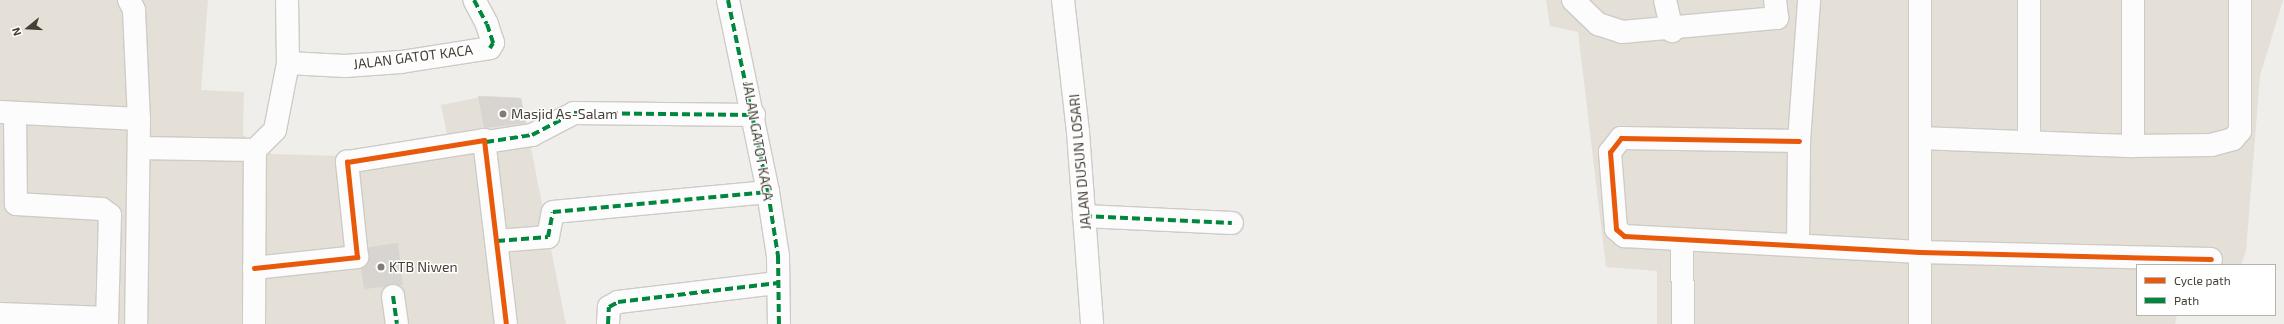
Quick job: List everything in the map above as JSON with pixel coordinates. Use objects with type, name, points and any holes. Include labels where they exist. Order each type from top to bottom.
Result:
[{"type":"street","points":[[129,0],[134,10],[139,119],[136,324]]},
{"type":"street","points":[[254,324],[255,150],[275,130],[288,63],[287,0]]},
{"type":"street","name":"JALAN GATOT KACA","points":[[288,63],[345,66],[401,62],[490,48],[493,43],[487,24],[474,0]]},
{"type":"street","name":"JALAN GATOT KACA","points":[[728,0],[754,115],[768,192],[778,283],[779,324]]},
{"type":"street","name":"JALAN DUSUN LOSARI","points":[[1063,0],[1084,216],[1092,324]]},
{"type":"street","points":[[1573,0],[1598,24],[1622,32],[1672,30],[1776,9],[1808,9],[1799,141],[1798,244]]},
{"type":"street","points":[[1665,0],[1672,30]]},
{"type":"street","points":[[1920,0],[1920,324]]},
{"type":"street","points":[[2029,0],[2029,141]]},
{"type":"street","points":[[2133,0],[2133,146]]},
{"type":"street","points":[[1920,138],[2133,146],[2211,145],[2232,139],[2240,131],[2240,0]]},
{"type":"street","points":[[0,314],[107,321],[110,215],[102,209],[8,204],[8,112],[139,119]]},
{"type":"street","points":[[254,268],[357,257],[347,162],[477,141],[486,142],[532,134],[574,113],[754,115]]},
{"type":"street","points":[[1799,141],[1616,140],[1610,152],[1616,229],[1624,236],[1798,244],[1920,252],[2211,259]]},
{"type":"street","points":[[486,142],[506,324]]},
{"type":"street","points":[[139,148],[255,150]]},
{"type":"street","points":[[497,241],[548,237],[550,214],[553,212],[768,192]]},
{"type":"street","points":[[1084,216],[1232,223]]},
{"type":"street","points":[[1682,239],[1683,324]]},
{"type":"street","points":[[608,324],[609,307],[618,302],[778,283]]},
{"type":"street","points":[[394,296],[397,324]]},
{"type":"shaded area","points":[[0,0],[208,0],[201,90],[244,92],[243,135],[272,154],[345,156],[448,139],[441,105],[486,96],[521,98],[566,324],[0,324]]},
{"type":"shaded area","points":[[1546,0],[2283,0],[2260,76],[2246,251],[2241,264],[2136,264],[2136,316],[2177,316],[2175,324],[1657,324],[1657,271],[1606,267],[1578,32],[1550,26]]},
{"type":"building","name":"Masjid As-Salam","points":[[478,96],[521,98],[526,123],[484,128]]},
{"type":"building","name":"KTB Niwen","points":[[398,243],[403,285],[364,289],[361,268],[369,262],[369,247]]},
{"type":"marked path","points":[[474,0],[487,24],[493,43],[490,48]]},
{"type":"marked path","points":[[728,0],[768,192],[778,256],[779,324]]},
{"type":"marked path","points":[[486,142],[532,135],[574,113],[754,115]]},
{"type":"marked path","points":[[497,241],[548,237],[553,212],[768,192]]},
{"type":"marked path","points":[[1084,216],[1232,223]]},
{"type":"marked path","points":[[608,324],[609,307],[618,302],[778,283]]},
{"type":"marked path","points":[[393,296],[397,324]]},
{"type":"cycle path","points":[[1799,141],[1621,138],[1610,152],[1616,229],[1624,236],[1920,252],[2211,259]]},
{"type":"cycle path","points":[[254,268],[357,257],[347,162],[484,140],[506,324]]},
{"type":"place","name":"Masjid As-Salam","points":[[503,114]]},
{"type":"place","name":"KTB Niwen","points":[[381,267]]}]
